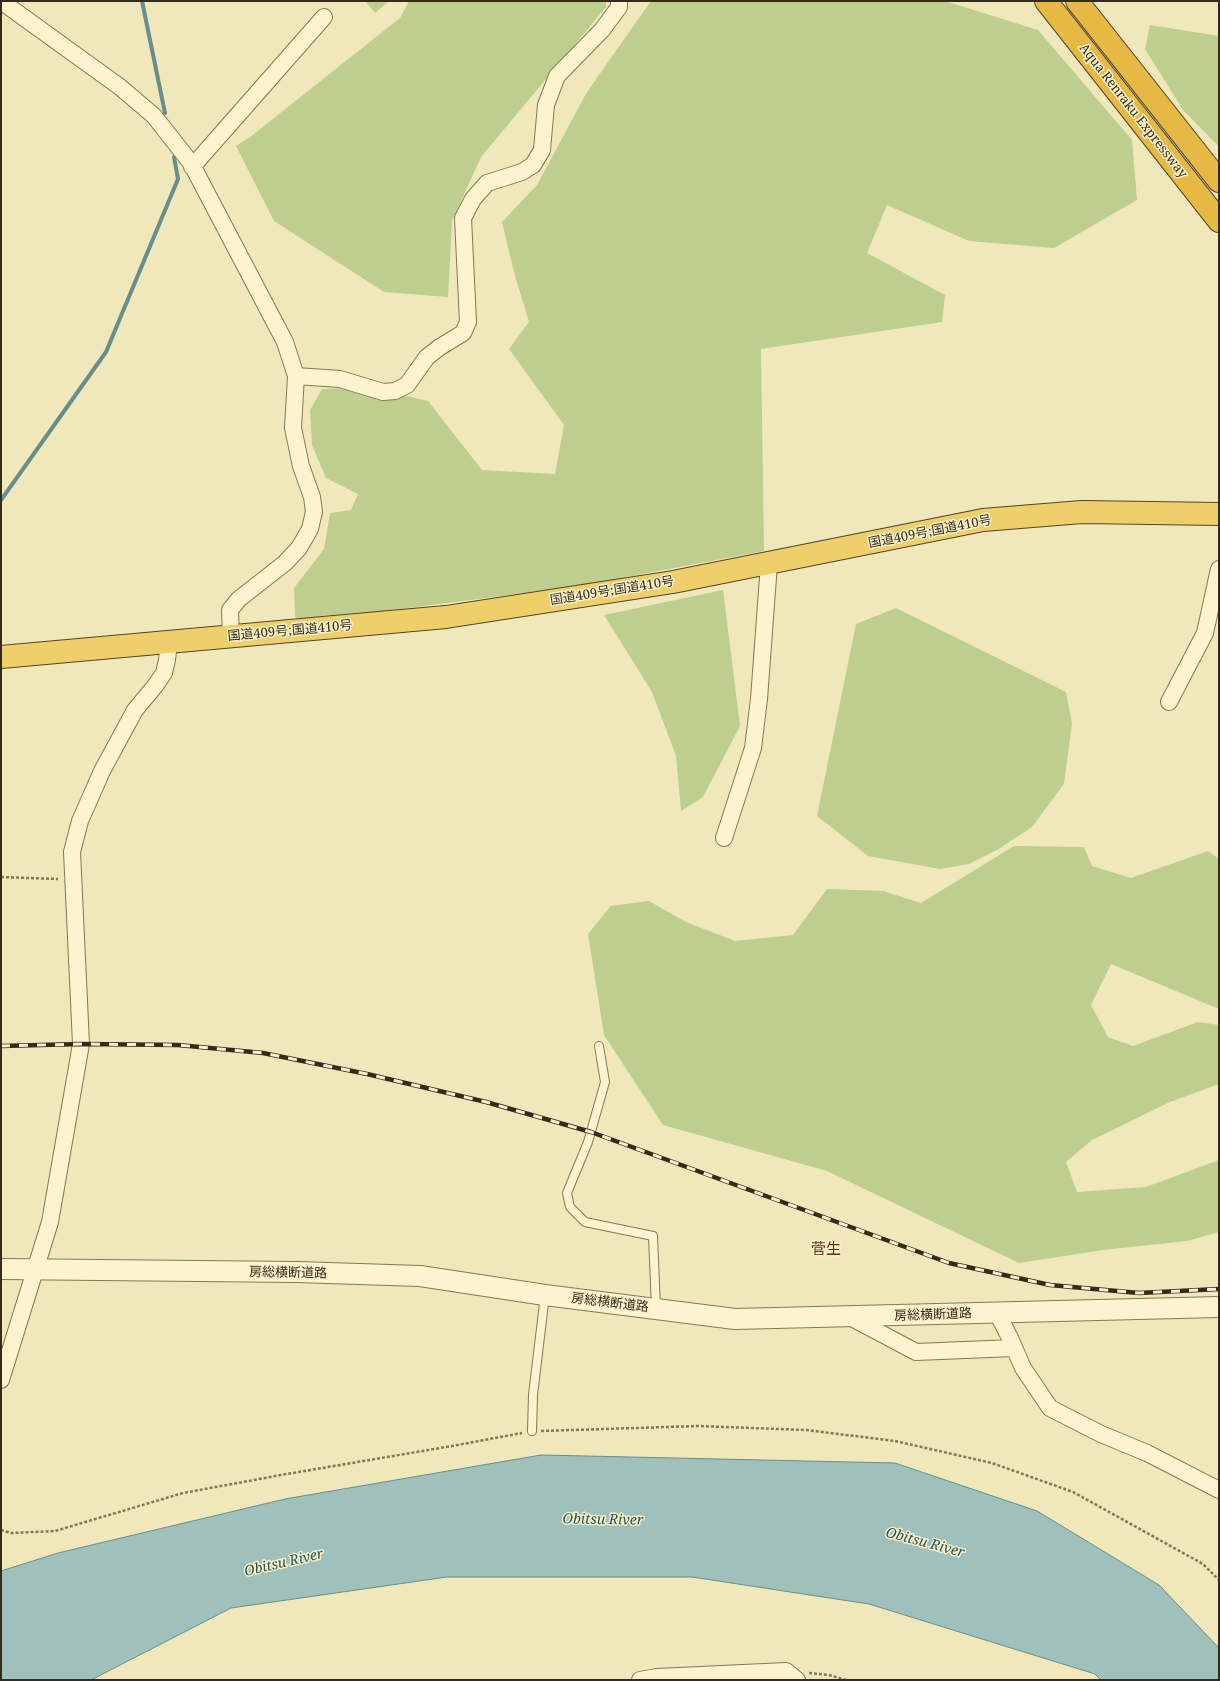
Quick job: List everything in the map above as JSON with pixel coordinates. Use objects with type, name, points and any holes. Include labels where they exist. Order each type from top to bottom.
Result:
[{"type":"highway","name":"Aqua Renraku Expressway","points":[[1046,1],[1219,221]]},
{"type":"highway","name":"Aqua Renraku Expressway","points":[[1077,1],[1219,181]]},
{"type":"highway","name":"国道409号;国道410号","points":[[1,657],[446,617],[673,582],[983,520],[1082,512],[1219,514]]},
{"type":"street","points":[[2,1],[137,100],[154,116],[180,148],[192,167],[285,342],[296,376],[293,428],[301,466],[312,497],[314,512],[310,529],[299,548],[285,563],[239,599],[230,610],[231,636]]},
{"type":"street","points":[[296,376],[340,379],[382,392],[395,391],[407,385],[427,357],[440,346],[463,332],[468,322],[463,218],[473,199],[487,183],[522,172],[533,165],[542,150],[546,105],[557,76],[602,30],[619,7],[619,1]]},
{"type":"street","points":[[192,167],[324,17]]},
{"type":"street","points":[[724,838],[753,748],[759,699],[769,564]]},
{"type":"street","points":[[1169,702],[1205,633],[1219,569]]},
{"type":"street","points":[[1,1380],[50,1222],[81,1044],[72,852],[80,821],[102,771],[135,710],[164,673],[169,642]]},
{"type":"street","name":"房総横断道路","points":[[1,1269],[297,1272],[420,1276],[544,1295],[735,1319],[1219,1307]]},
{"type":"street","points":[[997,1313],[1023,1368],[1050,1408],[1101,1434],[1147,1453],[1219,1490]]},
{"type":"street","points":[[850,1317],[916,1352],[1014,1348]]},
{"type":"street","points":[[640,1680],[792,1675]]},
{"type":"lane","points":[[599,1046],[606,1082],[588,1142],[567,1193],[570,1207],[585,1222],[653,1236],[656,1309]]},
{"type":"lane","points":[[532,1431],[533,1395],[544,1295]]},
{"type":"path","points":[[1,877],[73,880]]},
{"type":"path","points":[[1,1530],[11,1532],[55,1531],[183,1493],[532,1431],[698,1426],[806,1430],[895,1441],[992,1463],[1073,1492],[1203,1564],[1219,1580]]},
{"type":"path","points":[[792,1675],[829,1675],[846,1680]]},
{"type":"green space","points":[[365,1],[389,1],[375,13]]},
{"type":"green space","points":[[409,1],[606,1],[606,7],[481,157],[452,221],[448,297],[384,292],[274,221],[236,146],[250,137],[400,18]]},
{"type":"green space","points":[[651,1],[945,1],[1038,30],[1132,140],[1137,200],[1054,248],[969,241],[887,205],[867,253],[945,295],[942,322],[761,349],[764,551],[579,586],[307,621],[295,617],[294,588],[324,549],[330,513],[351,510],[358,494],[326,478],[312,445],[310,410],[322,389],[346,388],[352,383],[428,401],[482,470],[555,474],[564,425],[509,349],[529,322],[515,276],[502,222],[537,185],[587,92]]},
{"type":"green space","points":[[1150,25],[1219,36],[1219,147],[1183,110],[1145,49]]},
{"type":"green space","points":[[723,590],[740,726],[703,797],[681,811],[676,756],[652,692],[604,615]]},
{"type":"green space","points":[[896,608],[1066,692],[1072,723],[1064,784],[1032,827],[997,850],[969,864],[940,869],[868,856],[817,816],[856,624]]},
{"type":"green space","points":[[1014,846],[1084,847],[1092,866],[1131,878],[1208,851],[1219,859],[1219,1009],[1111,964],[1091,1005],[1108,1037],[1133,1046],[1198,1022],[1219,1025],[1219,1084],[1170,1102],[1092,1140],[1066,1162],[1077,1192],[1146,1187],[1219,1160],[1219,1232],[1187,1241],[1103,1250],[1019,1263],[827,1171],[663,1125],[604,1035],[588,934],[611,906],[649,901],[686,922],[735,941],[793,935],[827,889],[883,891],[921,903]]},
{"type":"water","name":"Obitsu River","points":[[541,1455],[895,1463],[1037,1511],[1159,1585],[1219,1648],[1219,1680],[1101,1680],[1095,1674],[869,1604],[692,1577],[447,1577],[231,1608],[91,1680],[1,1680],[1,1571],[58,1553],[285,1499]]},
{"type":"waterway","points":[[142,1],[165,113]]},
{"type":"waterway","points":[[1,500],[106,352],[178,179],[174,157]]},
{"type":"railway","points":[[1,1046],[81,1044],[178,1045],[263,1053],[367,1074],[486,1102],[591,1132],[949,1263],[1050,1285],[1139,1293],[1219,1289]]},
{"type":"district","name":"菅生","points":[[826,1250]]}]
